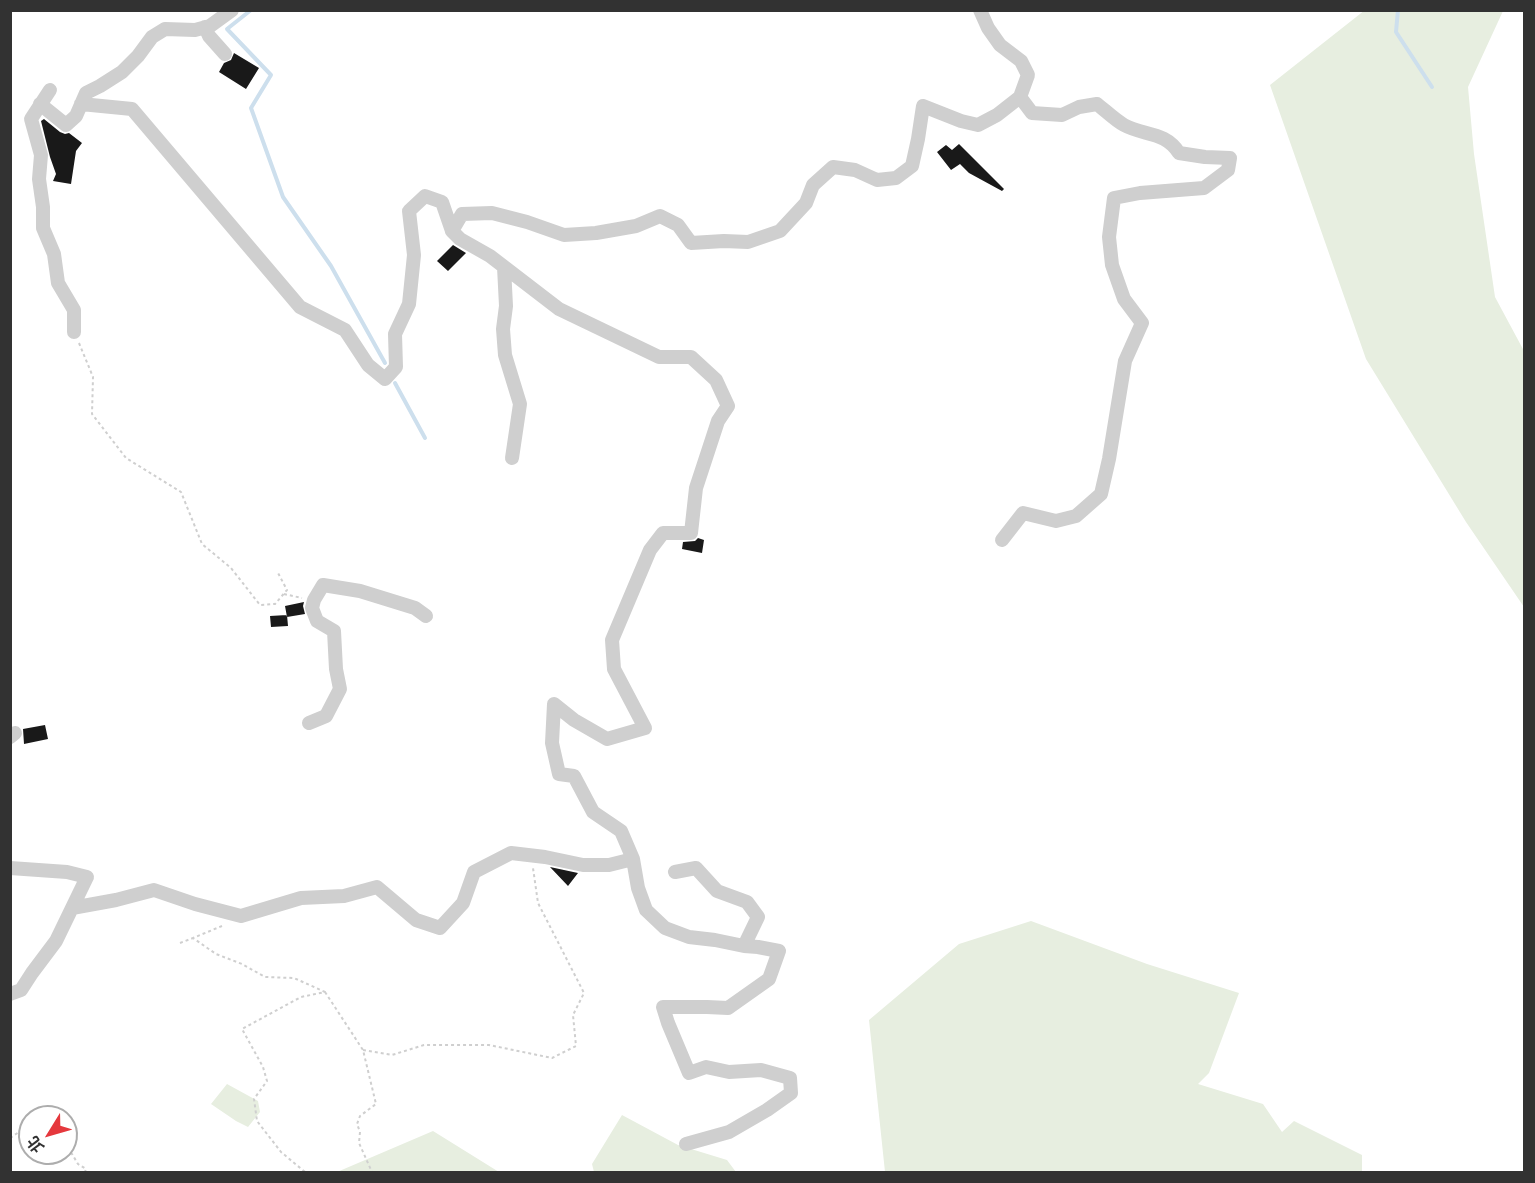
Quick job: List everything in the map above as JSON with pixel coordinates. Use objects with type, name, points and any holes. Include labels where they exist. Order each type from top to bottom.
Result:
[{"type":"street","points":[[40,104],[66,125],[75,116],[86,93],[122,72],[152,37],[165,29],[195,30],[210,26],[232,10]]},
{"type":"street","points":[[452,231],[462,214],[492,213],[564,235],[596,233],[636,226],[660,216],[678,225],[691,243],[748,242],[780,231],[806,203],[813,185],[833,167],[855,170],[877,180],[896,178],[912,166],[923,106],[961,122],[978,125],[997,115],[1020,97],[1028,75],[1021,61],[1000,45],[988,28],[980,10]]},
{"type":"street","points":[[205,27],[209,36],[225,54]]},
{"type":"street","points":[[50,90],[31,119],[41,155],[39,179],[43,228],[54,254],[58,283],[74,310],[74,332]]},
{"type":"street","points":[[1002,540],[1023,513],[1056,521],[1076,516],[1101,494],[1125,361],[1142,323],[1124,299],[1112,265],[1109,237],[1114,198],[1140,193],[1204,188],[1228,170],[1230,158],[1179,153],[1173,144],[1125,126],[1097,104],[1079,107],[1062,115],[1032,113],[1020,97]]},
{"type":"street","points":[[81,104],[132,109],[300,307],[345,330],[368,365],[385,379],[396,367],[395,334],[409,304],[414,255],[409,211],[425,196],[442,202],[452,231],[460,238],[490,256],[559,309],[659,357],[691,357],[716,380],[728,406],[718,421],[696,488],[691,533],[663,532],[650,550],[612,640],[614,669],[645,728],[607,740],[574,720],[554,704],[552,743],[559,774],[574,776],[593,812],[621,831],[633,859],[638,888],[646,910],[665,928],[689,937],[779,951],[769,979],[728,1008],[663,1007],[689,1073],[706,1067],[729,1072],[761,1070],[790,1078],[791,1093],[767,1110],[729,1131],[686,1144]]},
{"type":"street","points":[[504,267],[505,355],[520,404],[512,458]]},
{"type":"street","points":[[309,723],[326,716],[340,689],[336,669],[334,631],[317,621],[312,608],[323,585],[371,594],[414,608],[426,616]]},
{"type":"street","points":[[72,908],[154,890],[241,916],[301,898],[344,896],[376,887],[416,920],[440,928],[463,903],[474,872],[510,853],[545,857],[583,866],[609,865],[633,859]]},
{"type":"street","points":[[10,868],[67,872],[87,877],[56,941],[21,990],[10,994]]},
{"type":"street","points":[[675,872],[696,868],[717,891],[747,902],[758,917],[744,946]]},
{"type":"path","points":[[74,332],[93,377],[92,414],[126,458],[181,492],[202,544],[231,568],[260,604],[275,604],[287,590],[277,570]]},
{"type":"path","points":[[284,594],[314,600]]},
{"type":"path","points":[[363,1050],[392,1055],[424,1045],[489,1045],[552,1058],[576,1046],[573,1015],[584,993],[538,903],[531,856]]},
{"type":"path","points":[[180,943],[215,930],[241,916]]},
{"type":"path","points":[[193,938],[216,954],[242,964],[265,977],[294,978],[325,992],[363,1050],[376,1104],[360,1116],[357,1124],[360,1132],[359,1143],[372,1173]]},
{"type":"path","points":[[306,1173],[281,1152],[257,1122],[254,1099],[267,1081],[263,1067],[242,1029],[302,997],[325,992]]},
{"type":"shaded area","points":[[1365,10],[1503,11],[1468,87],[1474,154],[1495,297],[1524,351],[1524,607],[1466,522],[1366,359],[1270,85]]},
{"type":"shaded area","points":[[1031,921],[1147,964],[1239,993],[1209,1073],[1198,1084],[1263,1104],[1282,1132],[1294,1121],[1362,1155],[1362,1172],[885,1172],[869,1020],[959,944]]},
{"type":"shaded area","points":[[227,1084],[258,1101],[260,1112],[248,1127],[211,1104]]},
{"type":"shaded area","points":[[622,1115],[678,1145],[727,1160],[736,1172],[594,1172],[592,1164]]},
{"type":"shaded area","points":[[433,1131],[499,1172],[337,1172]]},
{"type":"building","points":[[234,53],[259,68],[246,89],[219,72],[224,63],[231,60]]},
{"type":"building","points":[[44,119],[60,132],[69,133],[82,143],[76,151],[71,184],[53,181],[56,174],[41,121]]},
{"type":"building","points":[[959,144],[1004,189],[1002,191],[969,173],[960,164],[951,170],[937,152],[946,145],[952,150]]},
{"type":"building","points":[[453,245],[466,253],[448,271],[437,261]]},
{"type":"building","points":[[698,538],[704,540],[702,553],[682,549],[683,542],[695,541]]},
{"type":"building","points":[[304,602],[305,614],[287,617],[285,606]]},
{"type":"building","points":[[287,615],[288,626],[271,627],[270,616]]},
{"type":"building","points":[[45,725],[48,739],[24,744],[23,729]]},
{"type":"building","points":[[550,867],[578,873],[568,886]]},
{"type":"waterway","points":[[251,10],[227,29],[271,75],[251,108],[283,197],[331,266],[385,363]]},
{"type":"waterway","points":[[1398,10],[1396,32],[1432,87]]},
{"type":"waterway","points":[[395,383],[425,438]]}]
